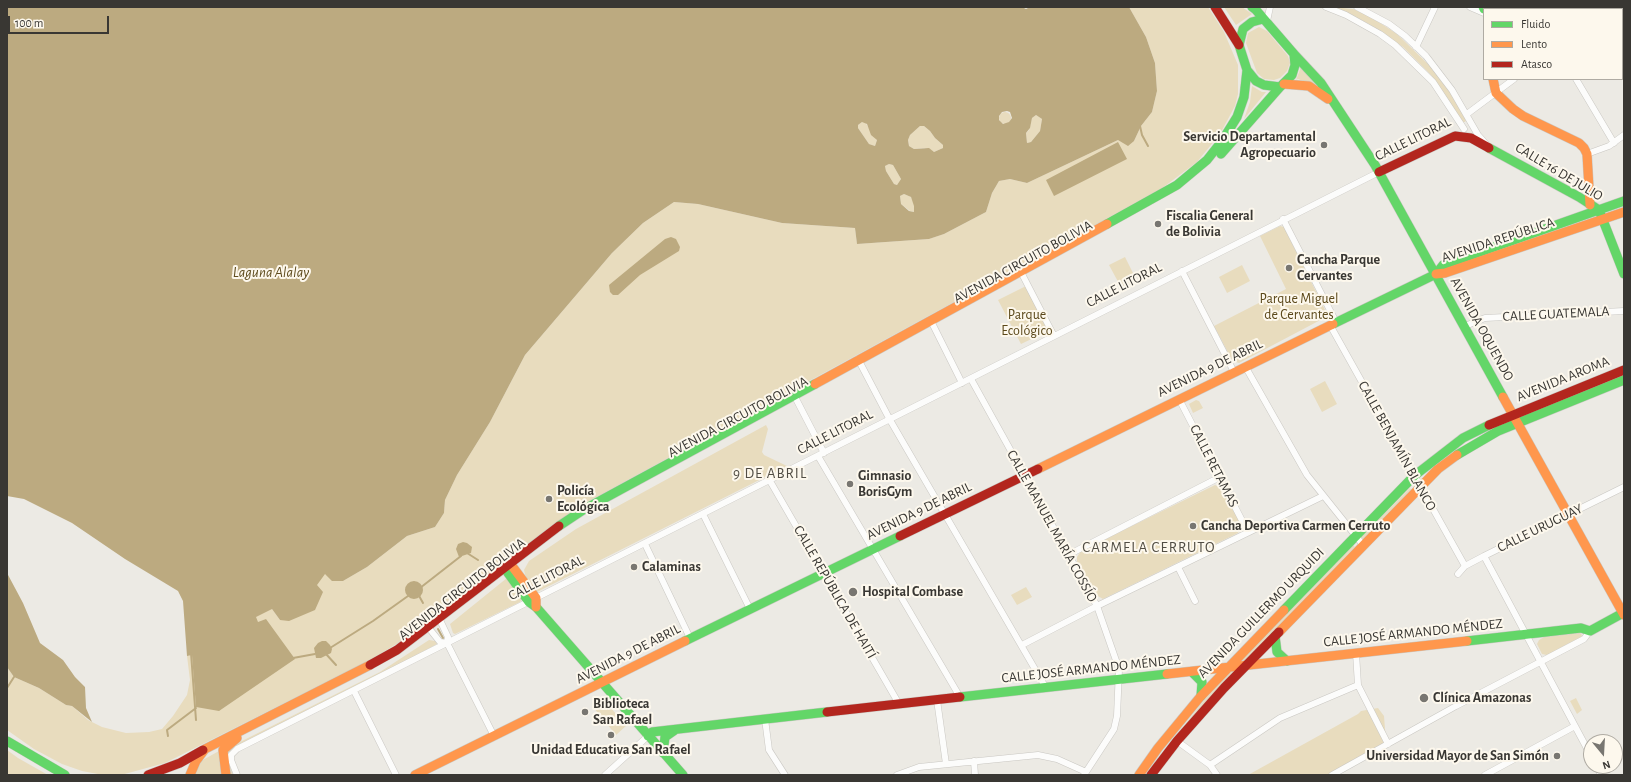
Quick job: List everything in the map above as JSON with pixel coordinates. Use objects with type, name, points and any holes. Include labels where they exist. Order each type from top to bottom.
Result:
[{"type":"main road","points":[[1215,7],[1239,45],[1247,70],[1259,84],[1282,86],[1294,70],[1294,54],[1252,7]]},
{"type":"main road","points":[[1239,45],[1243,29],[1252,22],[1265,21]]},
{"type":"main road","name":"AVENIDA OQUENDO","points":[[1294,54],[1321,83],[1379,172],[1624,614]]},
{"type":"main road","name":"AVENIDA CIRCUITO BOLIVIA","points":[[225,772],[222,757],[228,744],[383,666],[508,567],[584,516],[795,398],[1023,274],[1152,200],[1193,172],[1218,146],[1237,117],[1244,97],[1247,70]]},
{"type":"main road","points":[[1494,80],[1496,92],[1505,103],[1523,116],[1579,143],[1584,148],[1587,154],[1590,205]]},
{"type":"main road","name":"AVENIDA OQUENDO","points":[[1282,86],[1301,84],[1309,86],[1334,103]]},
{"type":"main road","name":"AVENIDA CIRCUITO BOLIVIA","points":[[1023,274],[1155,205],[1192,182],[1210,166],[1282,86]]},
{"type":"main road","name":"CALLE LITORAL","points":[[1379,172],[1455,136]]},
{"type":"main road","name":"CALLE 16 DE JULIO","points":[[1455,136],[1471,138],[1489,147],[1599,210],[1624,274]]},
{"type":"main road","name":"AVENIDA REPÚBLICA","points":[[1436,274],[1443,265],[1624,201]]},
{"type":"main road","name":"AVENIDA REPÚBLICA","points":[[1436,274],[1445,273],[1623,213]]},
{"type":"main road","name":"AVENIDA 9 DE ABRIL","points":[[415,775],[690,638],[1436,274]]},
{"type":"main road","name":"AVENIDA AROMA","points":[[1513,415],[1624,370]]},
{"type":"main road","name":"AVENIDA AROMA","points":[[1518,424],[1624,380]]},
{"type":"main road","name":"AVENIDA GUILLERMO URQUIDI","points":[[1139,775],[1163,742],[1201,696],[1414,476],[1449,447],[1463,438],[1513,415]]},
{"type":"main road","name":"AVENIDA GUILLERMO URQUIDI","points":[[1151,775],[1177,741],[1246,666],[1438,468],[1468,447],[1498,431],[1518,424]]},
{"type":"main road","points":[[508,567],[533,602],[601,683],[683,775]]},
{"type":"main road","points":[[1590,631],[1624,614]]},
{"type":"main road","name":"CALLE JOSÉ ARMANDO MÉNDEZ","points":[[648,736],[652,732],[676,729],[960,697],[1582,628],[1590,631]]},
{"type":"main road","name":"AVENIDA CIRCUITO BOLIVIA","points":[[148,775],[180,763],[359,672],[430,629]]},
{"type":"main road","points":[[1275,636],[1277,652],[1287,661]]},
{"type":"main road","points":[[1192,672],[1202,682],[1201,696]]},
{"type":"main road","points":[[663,752],[665,737],[676,729]]},
{"type":"main road","points":[[7,741],[46,766],[65,775]]},
{"type":"main road","name":"AVENIDA CIRCUITO BOLIVIA","points":[[190,775],[196,761],[205,749]]},
{"type":"street","points":[[1265,21],[1270,7]]},
{"type":"street","points":[[1326,7],[1346,15],[1380,34],[1395,45],[1433,82],[1464,129]]},
{"type":"street","name":"CALLE 16 DE JULIO","points":[[1356,7],[1389,24],[1416,47],[1442,76],[1467,114],[1478,136],[1489,147]]},
{"type":"street","points":[[1416,47],[1435,7]]},
{"type":"street","points":[[1470,7],[1483,13]]},
{"type":"street","points":[[1467,114],[1513,80]]},
{"type":"street","points":[[1577,80],[1614,143]]},
{"type":"street","name":"CALLE LITORAL","points":[[1455,136],[1471,124]]},
{"type":"street","points":[[1587,154],[1614,143],[1624,135]]},
{"type":"street","name":"CALLE LITORAL","points":[[237,775],[230,760],[231,755],[237,749],[447,643],[533,602],[703,514],[1379,172]]},
{"type":"street","name":"CALLE BENJAMÍN BLANCO","points":[[1284,219],[1333,324],[1414,476],[1465,566]]},
{"type":"street","points":[[1182,271],[1234,372]]},
{"type":"street","points":[[1023,274],[1054,336]]},
{"type":"street","name":"CALLE GUATEMALA","points":[[1465,326],[1485,318],[1624,310]]},
{"type":"street","points":[[932,324],[962,383]]},
{"type":"street","points":[[860,363],[890,420],[1046,688]]},
{"type":"street","points":[[1245,366],[1307,475],[1363,545]]},
{"type":"street","name":"CALLE MANUEL MARÍA COSSÍO","points":[[971,379],[1097,606],[1119,669],[1117,716],[1114,729],[1085,774]]},
{"type":"street","points":[[795,398],[824,453]]},
{"type":"street","name":"CALLE RETAMAS","points":[[1179,399],[1248,532]]},
{"type":"street","points":[[818,456],[960,697]]},
{"type":"street","points":[[1068,554],[1220,477]]},
{"type":"street","name":"CALLE REPÚBLICA DE HAITÍ","points":[[770,481],[899,704]]},
{"type":"street","name":"CALLE URUGUAY","points":[[1458,574],[1465,566],[1484,556],[1624,487]]},
{"type":"street","points":[[1022,645],[1097,606],[1323,496]]},
{"type":"street","points":[[703,514],[750,609]]},
{"type":"street","points":[[645,544],[690,638]]},
{"type":"street","points":[[1484,556],[1583,741]]},
{"type":"street","points":[[1178,567],[1195,601]]},
{"type":"street","points":[[440,621],[448,637],[447,643],[494,736]]},
{"type":"street","points":[[430,629],[440,642],[447,643]]},
{"type":"street","points":[[1332,775],[1584,639],[1590,631]]},
{"type":"street","points":[[1356,653],[1358,685],[1388,744]]},
{"type":"street","points":[[1210,765],[1280,718],[1358,685]]},
{"type":"street","points":[[354,691],[396,775]]},
{"type":"street","points":[[938,700],[946,764]]},
{"type":"street","points":[[765,720],[769,750],[785,775]]},
{"type":"street","points":[[1485,775],[1575,726]]},
{"type":"street","points":[[605,775],[648,736]]},
{"type":"street","points":[[1177,741],[1210,765],[1217,775]]},
{"type":"street","points":[[898,775],[919,767],[1038,756],[1057,760],[1085,774]]},
{"type":"street","points":[[974,761],[975,775]]},
{"type":"green space","points":[[1129,7],[1208,7],[1224,32],[1238,65],[1238,94],[1235,106],[1220,134],[1197,162],[1161,189],[580,506],[398,643],[372,659],[165,763],[121,775],[103,775],[82,771],[62,764],[34,749],[7,730],[7,667],[14,677],[39,688],[66,705],[72,706],[88,720],[102,727],[126,733],[149,732],[162,729],[187,695],[190,680],[187,656],[191,655],[191,579],[272,609],[280,620],[284,546],[343,581],[367,567],[407,536],[435,527],[444,513],[445,500],[457,475],[490,422],[525,355],[612,253],[643,223],[674,202],[698,204],[782,223],[855,228],[857,244],[929,239],[944,234],[986,212],[992,193],[999,181],[1010,179],[1027,183],[1118,140],[1134,141],[1141,126],[1152,112],[1157,91],[1155,63],[1146,37]]},
{"type":"green space","points":[[1224,7],[1242,7],[1252,14],[1236,25]]},
{"type":"green space","points":[[1333,7],[1353,9],[1368,15],[1397,34],[1432,68],[1450,92],[1466,120],[1465,122],[1463,122],[1431,75],[1403,47],[1369,24]]},
{"type":"green space","points":[[1504,7],[1580,8],[1506,8]]},
{"type":"green space","points":[[1259,27],[1267,31],[1288,56],[1290,63],[1287,71],[1280,78],[1274,80],[1264,79],[1257,73],[1246,43],[1248,33]]},
{"type":"green space","points":[[1301,67],[1318,87],[1298,79],[1296,80]]},
{"type":"green space","points":[[1252,86],[1262,92],[1266,92],[1244,119],[1250,102]]},
{"type":"green space","points":[[1003,112],[1007,112],[1011,118],[1007,124],[1003,124],[999,120],[999,116]]},
{"type":"green space","points":[[1036,115],[1042,119],[1040,131],[1031,142],[1027,143],[1026,133],[1029,130],[1032,118]]},
{"type":"green space","points":[[865,122],[877,140],[875,146],[869,144],[858,128],[858,125]]},
{"type":"green space","points":[[920,126],[924,126],[930,131],[943,145],[943,148],[934,152],[925,148],[914,149],[909,146],[908,140],[910,135]]},
{"type":"green space","points":[[889,164],[893,165],[901,179],[897,185],[894,184],[886,171],[885,166]]},
{"type":"green space","points":[[904,194],[911,197],[915,206],[914,212],[910,211],[901,204],[900,196]]},
{"type":"green space","name":"Parque Miguel de Cervantes","points":[[1280,226],[1284,227],[1328,316],[1239,363],[1232,360],[1214,326],[1286,289],[1260,236]]},
{"type":"green space","points":[[1125,257],[1137,281],[1122,289],[1109,265]]},
{"type":"green space","points":[[1242,265],[1250,281],[1227,293],[1219,277]]},
{"type":"green space","name":"Parque Ecológico","points":[[1026,286],[1048,331],[1021,344],[998,300]]},
{"type":"green space","points":[[1325,381],[1337,404],[1322,412],[1310,389]]},
{"type":"green space","points":[[1196,400],[1199,401],[1203,408],[1193,413],[1189,404]]},
{"type":"green space","points":[[766,425],[768,429],[762,452],[764,455],[787,466],[537,592],[527,582],[524,570],[529,561],[576,529]]},
{"type":"green space","points":[[1215,485],[1221,488],[1241,524],[1238,533],[1103,599],[1096,595],[1077,562],[1077,557],[1081,551]]},
{"type":"green space","points":[[1410,488],[1411,490],[1363,539],[1361,537]]},
{"type":"green space","points":[[1353,545],[1355,547],[1244,661],[1242,660]]},
{"type":"green space","points":[[507,578],[522,599],[520,602],[455,634],[453,633],[450,624]]},
{"type":"green space","points":[[1026,587],[1032,597],[1017,605],[1011,595]]},
{"type":"green space","points":[[1580,633],[1582,635],[1581,637],[1547,655],[1542,654],[1537,644],[1539,640],[1544,637]]},
{"type":"green space","points":[[429,640],[435,641],[437,644],[403,663],[233,749],[227,758],[233,775],[229,775],[225,755],[230,747],[380,672]]},
{"type":"green space","points":[[1230,672],[1233,672],[1147,775],[1144,775],[1207,697]]},
{"type":"green space","points":[[1576,698],[1582,710],[1577,714],[1570,701]]},
{"type":"green space","points":[[601,701],[606,702],[626,726],[616,735],[593,707]]},
{"type":"green space","points":[[1378,708],[1384,716],[1386,742],[1329,775],[1248,775],[1361,711]]},
{"type":"green space","points":[[7,750],[18,758],[48,775],[7,775]]},
{"type":"green space","points":[[219,751],[222,775],[194,775],[201,761]]},
{"type":"water","name":"Laguna Alalay","points":[[7,7],[1022,7],[1026,9],[1030,7],[1129,7],[1146,37],[1155,63],[1157,91],[1152,112],[1141,126],[1134,141],[1128,146],[1118,140],[1027,183],[1010,179],[999,181],[992,193],[986,212],[944,234],[929,239],[857,244],[855,228],[782,223],[698,204],[674,202],[643,223],[612,253],[525,355],[490,422],[457,475],[445,500],[444,513],[435,527],[407,536],[367,567],[343,581],[332,581],[325,574],[317,585],[323,592],[315,610],[289,621],[280,620],[272,609],[256,617],[258,622],[266,619],[295,659],[219,711],[196,707],[192,655],[187,656],[183,601],[178,591],[125,559],[72,523],[24,499],[7,496]],"holes":[[[1002,112],[1010,112],[1012,118],[1009,122],[1003,124],[999,120],[999,116]],[[1036,115],[1042,119],[1040,131],[1031,142],[1027,143],[1026,133],[1030,128],[1032,118]],[[862,122],[867,124],[871,135],[877,140],[875,146],[869,144],[858,128],[858,125]],[[920,126],[924,126],[943,145],[943,148],[934,152],[929,148],[914,149],[909,146],[908,140],[910,135]],[[889,164],[893,165],[901,179],[897,185],[894,184],[886,171],[885,166]],[[904,194],[911,197],[914,212],[909,211],[901,204],[900,196]]]},
{"type":"water","points":[[1118,142],[1127,159],[1054,196],[1046,180]]},
{"type":"water","points":[[671,237],[676,239],[680,247],[679,251],[640,275],[618,295],[613,295],[610,292],[609,285],[665,239]]},
{"type":"water","points":[[463,542],[472,547],[471,553],[459,557],[456,549],[458,544]]},
{"type":"water","points":[[7,573],[23,603],[40,643],[63,660],[75,677],[85,687],[86,708],[92,722],[72,706],[66,705],[39,688],[14,677],[7,667]]},
{"type":"water","points":[[414,581],[420,584],[423,590],[420,596],[414,599],[408,596],[405,590],[408,584]]},
{"type":"water","points":[[322,641],[326,641],[330,645],[332,649],[331,653],[321,658],[316,658],[314,648]]},
{"type":"waterway","points":[[1140,126],[1142,135],[1148,146]]},
{"type":"waterway","points":[[467,553],[478,560]]},
{"type":"waterway","points":[[420,588],[461,556]]},
{"type":"waterway","points":[[418,594],[423,603]]},
{"type":"waterway","points":[[330,648],[373,621],[408,596]]},
{"type":"waterway","points":[[438,629],[443,638]]},
{"type":"waterway","points":[[191,653],[196,720]]},
{"type":"waterway","points":[[293,658],[315,654]]},
{"type":"waterway","points":[[326,654],[336,665]]},
{"type":"waterway","points":[[7,688],[14,677]]},
{"type":"waterway","points":[[168,736],[167,730],[196,708]]},
{"type":"traffic: fast","points":[[1252,7],[1256,10],[1294,54],[1295,65],[1292,75],[1280,87],[1264,85],[1256,81],[1247,70],[1239,45],[1243,29],[1252,22],[1263,19]]},
{"type":"traffic: fast","points":[[1294,54],[1321,83],[1375,165],[1503,397]]},
{"type":"traffic: fast","points":[[1107,224],[1177,185],[1207,160],[1222,141],[1237,117],[1244,97],[1247,70]]},
{"type":"traffic: fast","points":[[1221,154],[1280,87]]},
{"type":"traffic: fast","points":[[1489,148],[1579,197],[1599,210],[1624,274]]},
{"type":"traffic: fast","points":[[1333,324],[1436,274],[1443,265],[1624,201]]},
{"type":"traffic: fast","points":[[1457,455],[1498,431],[1624,380]]},
{"type":"traffic: fast","points":[[559,526],[583,510],[815,384]]},
{"type":"traffic: fast","points":[[1284,610],[1414,476],[1463,438],[1489,425]]},
{"type":"traffic: fast","points":[[685,641],[900,536]]},
{"type":"traffic: fast","points":[[503,566],[529,602],[536,607],[683,775]]},
{"type":"traffic: fast","points":[[1467,641],[1581,628],[1590,631],[1623,613]]},
{"type":"traffic: fast","points":[[1275,636],[1277,652],[1287,661]]},
{"type":"traffic: fast","points":[[1192,672],[1202,682],[1201,696]]},
{"type":"traffic: fast","points":[[960,697],[1167,674]]},
{"type":"traffic: fast","points":[[648,736],[652,732],[827,712]]},
{"type":"traffic: fast","points":[[663,753],[665,737],[675,730]]},
{"type":"traffic: fast","points":[[7,741],[65,775]]},
{"type":"traffic: slow","points":[[1493,80],[1496,93],[1513,109],[1523,116],[1579,143],[1584,148],[1587,154],[1590,205]]},
{"type":"traffic: slow","points":[[1284,84],[1309,86],[1328,99]]},
{"type":"traffic: slow","points":[[1436,274],[1445,273],[1624,212]]},
{"type":"traffic: slow","points":[[815,384],[1107,224]]},
{"type":"traffic: slow","points":[[1038,469],[1333,324]]},
{"type":"traffic: slow","points":[[1503,397],[1624,615]]},
{"type":"traffic: slow","points":[[1279,632],[1438,469],[1457,455]]},
{"type":"traffic: slow","points":[[509,562],[536,598],[536,607]]},
{"type":"traffic: slow","points":[[1139,775],[1158,748],[1201,696],[1284,610]]},
{"type":"traffic: slow","points":[[415,775],[685,641]]},
{"type":"traffic: slow","points":[[1167,674],[1467,641]]},
{"type":"traffic: slow","points":[[190,775],[196,761],[205,749],[370,665]]},
{"type":"traffic: slow","points":[[226,775],[223,750],[237,738]]},
{"type":"traffic: jam","points":[[1215,7],[1239,45]]},
{"type":"traffic: jam","points":[[1379,172],[1455,136],[1471,138],[1489,148]]},
{"type":"traffic: jam","points":[[1489,425],[1624,370]]},
{"type":"traffic: jam","points":[[900,536],[1038,469]]},
{"type":"traffic: jam","points":[[370,665],[397,650],[559,526]]},
{"type":"traffic: jam","points":[[1151,775],[1177,741],[1224,688],[1279,632]]},
{"type":"traffic: jam","points":[[827,712],[960,697]]},
{"type":"traffic: jam","points":[[148,775],[180,763],[203,750]]},
{"type":"place","name":"Servicio Departamental Agropecuario","points":[[1324,145]]},
{"type":"place","name":"Fiscalia General de Bolivia","points":[[1158,224]]},
{"type":"place","name":"Cancha Parque Cervantes","points":[[1289,268]]},
{"type":"place","name":"Gimnasio BorisGym","points":[[850,484]]},
{"type":"place","name":"Policía Ecológica","points":[[549,499]]},
{"type":"place","name":"Cancha Deportiva Carmen Cerruto","points":[[1193,526]]},
{"type":"place","name":"Calaminas","points":[[634,567]]},
{"type":"place","name":"Hospital Combase","points":[[853,592]]},
{"type":"place","name":"Clínica Amazonas","points":[[1424,698]]},
{"type":"place","name":"Biblioteca San Rafael","points":[[585,712]]},
{"type":"place","name":"Unidad Educativa San Rafael","points":[[611,735]]},
{"type":"place","name":"Universidad Mayor de San Simón","points":[[1557,756]]},
{"type":"district","name":"9 DE ABRIL","points":[[770,473]]},
{"type":"district","name":"CARMELA CERRUTO","points":[[1149,547]]}]
